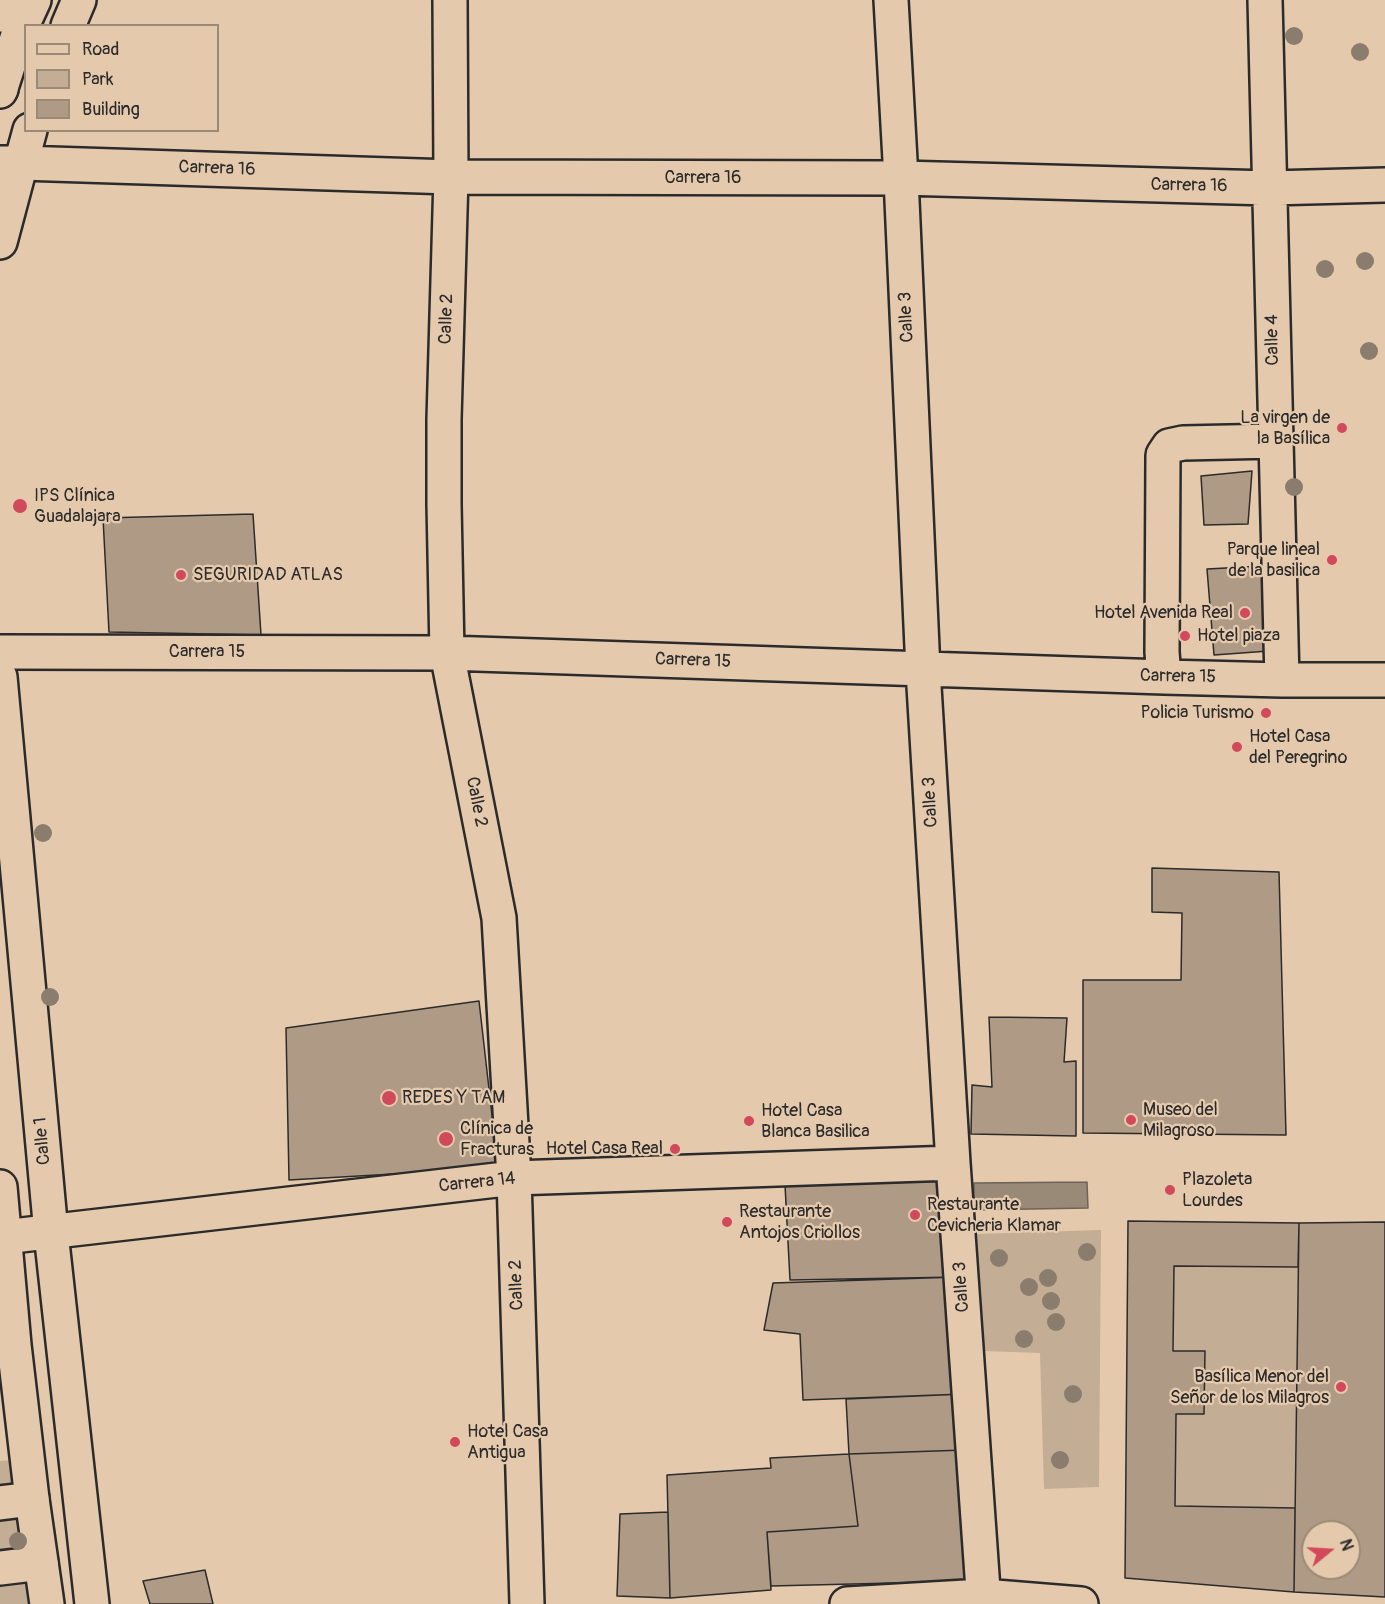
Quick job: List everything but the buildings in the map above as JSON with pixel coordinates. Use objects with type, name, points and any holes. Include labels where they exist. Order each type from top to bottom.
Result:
[{"type":"street","points":[[0,15],[7,0]]},
{"type":"street","points":[[0,90],[18,35],[34,0]]},
{"type":"street","points":[[69,24],[79,0]]},
{"type":"street","name":"Calle 2","points":[[450,0],[451,177],[444,430],[447,653],[499,918],[514,1178],[527,1604]]},
{"type":"street","name":"Calle 3","points":[[891,0],[923,670],[953,1163],[983,1600]]},
{"type":"street","name":"Calle 4","points":[[1265,0],[1282,680]]},
{"type":"street","points":[[0,242],[10,163],[29,132]]},
{"type":"street","name":"Carrera 16","points":[[10,163],[451,177],[901,178],[1270,188],[1385,185]]},
{"type":"street","points":[[1164,677],[1162,455],[1169,446],[1183,443],[1276,441]]},
{"type":"street","name":"Carrera 15","points":[[0,652],[447,653],[1164,677],[1385,680]]},
{"type":"street","name":"Calle 1","points":[[0,676],[51,1233],[92,1604]]},
{"type":"street","name":"Carrera 14","points":[[4,1237],[514,1178],[953,1163]]},
{"type":"street","points":[[0,1187],[14,1345],[47,1604]]},
{"type":"street","points":[[0,1503],[32,1499]]},
{"type":"street","points":[[0,1568],[41,1563]]},
{"type":"street","points":[[847,1604],[983,1600],[1081,1604]]},
{"type":"green space","points":[[1101,1230],[1099,1487],[1044,1489],[1040,1353],[984,1351],[976,1234]]},
{"type":"green space","points":[[1174,1266],[1298,1267],[1295,1508],[1175,1506],[1176,1414],[1204,1414],[1205,1352],[1173,1351]]},
{"type":"green space","points":[[14,1460],[35,1604],[0,1604],[0,1461]]},
{"type":"shaded area","points":[[1087,1182],[1088,1208],[974,1210],[974,1183]]},
{"type":"place","name":"La virgen de la Basílica","points":[[1342,428]]},
{"type":"place","name":"IPS Clínica Guadalajara","points":[[20,506]]},
{"type":"place","name":"Parque lineal de la basilica","points":[[1332,560]]},
{"type":"place","name":"SEGURIDAD ATLAS","points":[[181,575]]},
{"type":"place","name":"Hotel Avenida Real","points":[[1245,613]]},
{"type":"place","name":"Hotel piaza","points":[[1185,636]]},
{"type":"place","name":"Policia Turismo","points":[[1266,713]]},
{"type":"place","name":"Hotel Casa del Peregrino","points":[[1237,747]]},
{"type":"place","name":"REDES Y TAM","points":[[389,1098]]},
{"type":"place","name":"Museo del Milagroso","points":[[1131,1120]]},
{"type":"place","name":"Hotel Casa Blanca Basilica","points":[[749,1121]]},
{"type":"place","name":"Clínica de Fracturas","points":[[446,1139]]},
{"type":"place","name":"Hotel Casa Real","points":[[675,1149]]},
{"type":"place","name":"Plazoleta Lourdes","points":[[1170,1190]]},
{"type":"place","name":"Restaurante Cevicheria Klamar","points":[[915,1215]]},
{"type":"place","name":"Restaurante Antojos Criollos","points":[[727,1222]]},
{"type":"place","name":"Basílica Menor del Señor de los Milagros","points":[[1341,1387]]},
{"type":"place","name":"Hotel Casa Antigua","points":[[455,1442]]}]
